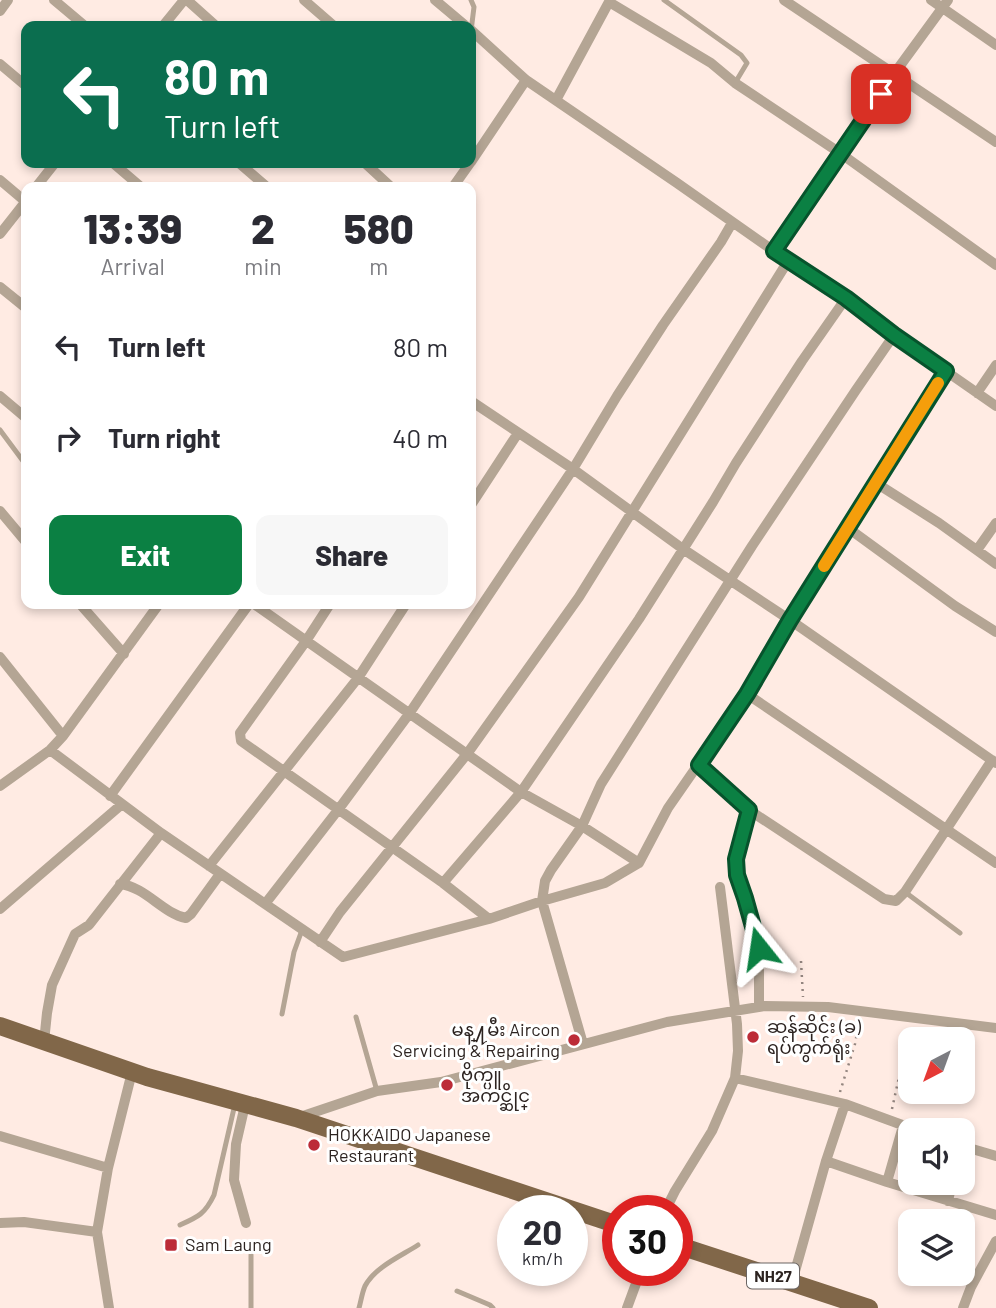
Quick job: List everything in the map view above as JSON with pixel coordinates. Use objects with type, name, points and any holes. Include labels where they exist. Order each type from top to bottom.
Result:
[{"type":"main road","points":[[0,1026],[132,1072],[296,1118],[602,1220]]},
{"type":"main road","name":"NH27","points":[[693,1250],[792,1282],[841,1304],[869,1308]]},
{"type":"street","points":[[0,11],[8,0]]},
{"type":"street","points":[[54,0],[79,21]]},
{"type":"street","points":[[167,21],[186,0],[210,21]]},
{"type":"street","points":[[304,0],[328,21]]},
{"type":"street","points":[[435,0],[460,21]]},
{"type":"street","points":[[784,0],[996,142]]},
{"type":"street","points":[[931,0],[945,4],[996,46]]},
{"type":"street","points":[[556,100],[610,1],[710,63],[996,265]]},
{"type":"street","points":[[774,251],[945,4]]},
{"type":"street","points":[[476,35],[526,80],[732,223],[846,298],[996,406]]},
{"type":"street","points":[[0,64],[21,82]]},
{"type":"street","points":[[476,145],[526,80]]},
{"type":"street","points":[[40,182],[51,168]]},
{"type":"street","points":[[119,168],[135,182]]},
{"type":"street","points":[[245,168],[261,182]]},
{"type":"street","points":[[370,168],[386,182]]},
{"type":"street","points":[[0,180],[21,198]]},
{"type":"street","points":[[0,234],[21,208]]},
{"type":"street","points":[[265,904],[410,714],[732,223]]},
{"type":"street","points":[[320,942],[340,912],[467,754],[579,597],[788,261]]},
{"type":"street","points":[[0,286],[21,303]]},
{"type":"street","points":[[443,883],[522,792],[639,619],[751,440],[846,298]]},
{"type":"street","points":[[583,1044],[542,901],[545,881],[582,826],[601,784],[730,580],[894,335]]},
{"type":"street","points":[[977,393],[996,365]]},
{"type":"street","points":[[50,750],[121,805],[343,957],[489,919],[605,883],[639,863],[668,808],[747,694],[790,620],[946,371]]},
{"type":"street","points":[[0,396],[21,414]]},
{"type":"street","points":[[476,404],[994,762],[905,892],[896,901],[884,899],[749,810],[699,765]]},
{"type":"street","points":[[476,497],[518,433]]},
{"type":"street","points":[[876,483],[996,564]]},
{"type":"street","points":[[0,511],[21,536]]},
{"type":"street","points":[[976,550],[996,523]]},
{"type":"street","points":[[848,528],[955,606],[996,632]]},
{"type":"street","points":[[84,609],[124,654]]},
{"type":"street","points":[[0,786],[50,750],[63,736],[156,609]]},
{"type":"street","points":[[110,796],[248,609]]},
{"type":"street","points":[[259,609],[522,792],[639,863]]},
{"type":"street","points":[[327,609],[240,733],[241,741],[443,883],[489,919]]},
{"type":"street","points":[[209,866],[358,678],[403,609]]},
{"type":"street","points":[[1,659],[63,736]]},
{"type":"street","points":[[747,694],[996,863]]},
{"type":"street","points":[[0,909],[121,805]]},
{"type":"street","points":[[749,810],[736,867],[759,948],[759,1007]]},
{"type":"street","points":[[44,1042],[52,985],[75,934],[89,925],[161,833]]},
{"type":"street","points":[[120,884],[134,887],[177,916],[186,918],[220,874]]},
{"type":"street","points":[[673,1195],[712,1131],[735,1078],[738,1051],[735,1011],[720,887]]},
{"type":"street","points":[[296,1118],[377,1091],[441,1082],[667,1022],[759,1007],[828,1007],[996,1028]]},
{"type":"street","points":[[108,1308],[97,1232],[108,1168],[132,1072]]},
{"type":"street","points":[[735,1078],[841,1103],[898,1123]]},
{"type":"street","points":[[792,1282],[841,1103]]},
{"type":"street","points":[[240,1104],[234,1180],[246,1223]]},
{"type":"street","points":[[0,1136],[108,1168]]},
{"type":"street","points":[[887,1182],[898,1144]]},
{"type":"street","points":[[975,1150],[996,1156]]},
{"type":"street","points":[[826,1161],[996,1215]]},
{"type":"street","points":[[948,1201],[949,1195]]},
{"type":"street","points":[[0,1223],[24,1222],[97,1232]]},
{"type":"street","points":[[962,1308],[996,1241]]},
{"type":"street","points":[[627,1308],[636,1286]]},
{"type":"lane","points":[[471,0],[474,7],[472,21]]},
{"type":"lane","points":[[664,0],[747,62],[735,83]]},
{"type":"lane","points":[[0,430],[21,458]]},
{"type":"lane","points":[[905,892],[960,933]]},
{"type":"lane","points":[[282,1014],[294,952],[302,930]]},
{"type":"lane","points":[[356,1017],[377,1091]]},
{"type":"lane","points":[[180,1225],[201,1215],[208,1208],[240,1104]]},
{"type":"lane","points":[[359,1308],[370,1278],[418,1245]]},
{"type":"lane","points":[[251,1255],[251,1308]]},
{"type":"lane","points":[[457,1291],[493,1308]]},
{"type":"path","points":[[801,961],[804,1007]]},
{"type":"path","points":[[841,1103],[861,1011]]},
{"type":"path","points":[[890,1119],[912,1018]]},
{"type":"slow traffic","points":[[824,566],[938,383]]},
{"type":"place","name":"ဆန်ဆိုင်း (ခ) ရပ်ကွက်ရုံး","points":[[753,1037]]},
{"type":"place","name":"မန္႔မီး Aircon Servicing & Repairing","points":[[574,1040]]},
{"type":"place","name":"ဗိုက္ပူ အကင္ဆိုင္","points":[[447,1085]]},
{"type":"place","name":"HOKKAIDO Japanese Restaurant","points":[[314,1145]]},
{"type":"place","name":"Sam Laung","points":[[171,1245]]},
{"type":"route","points":[[759,948],[737,875],[736,859],[749,810],[699,765],[747,694],[790,620],[946,371],[846,298],[774,251],[881,94]]}]
